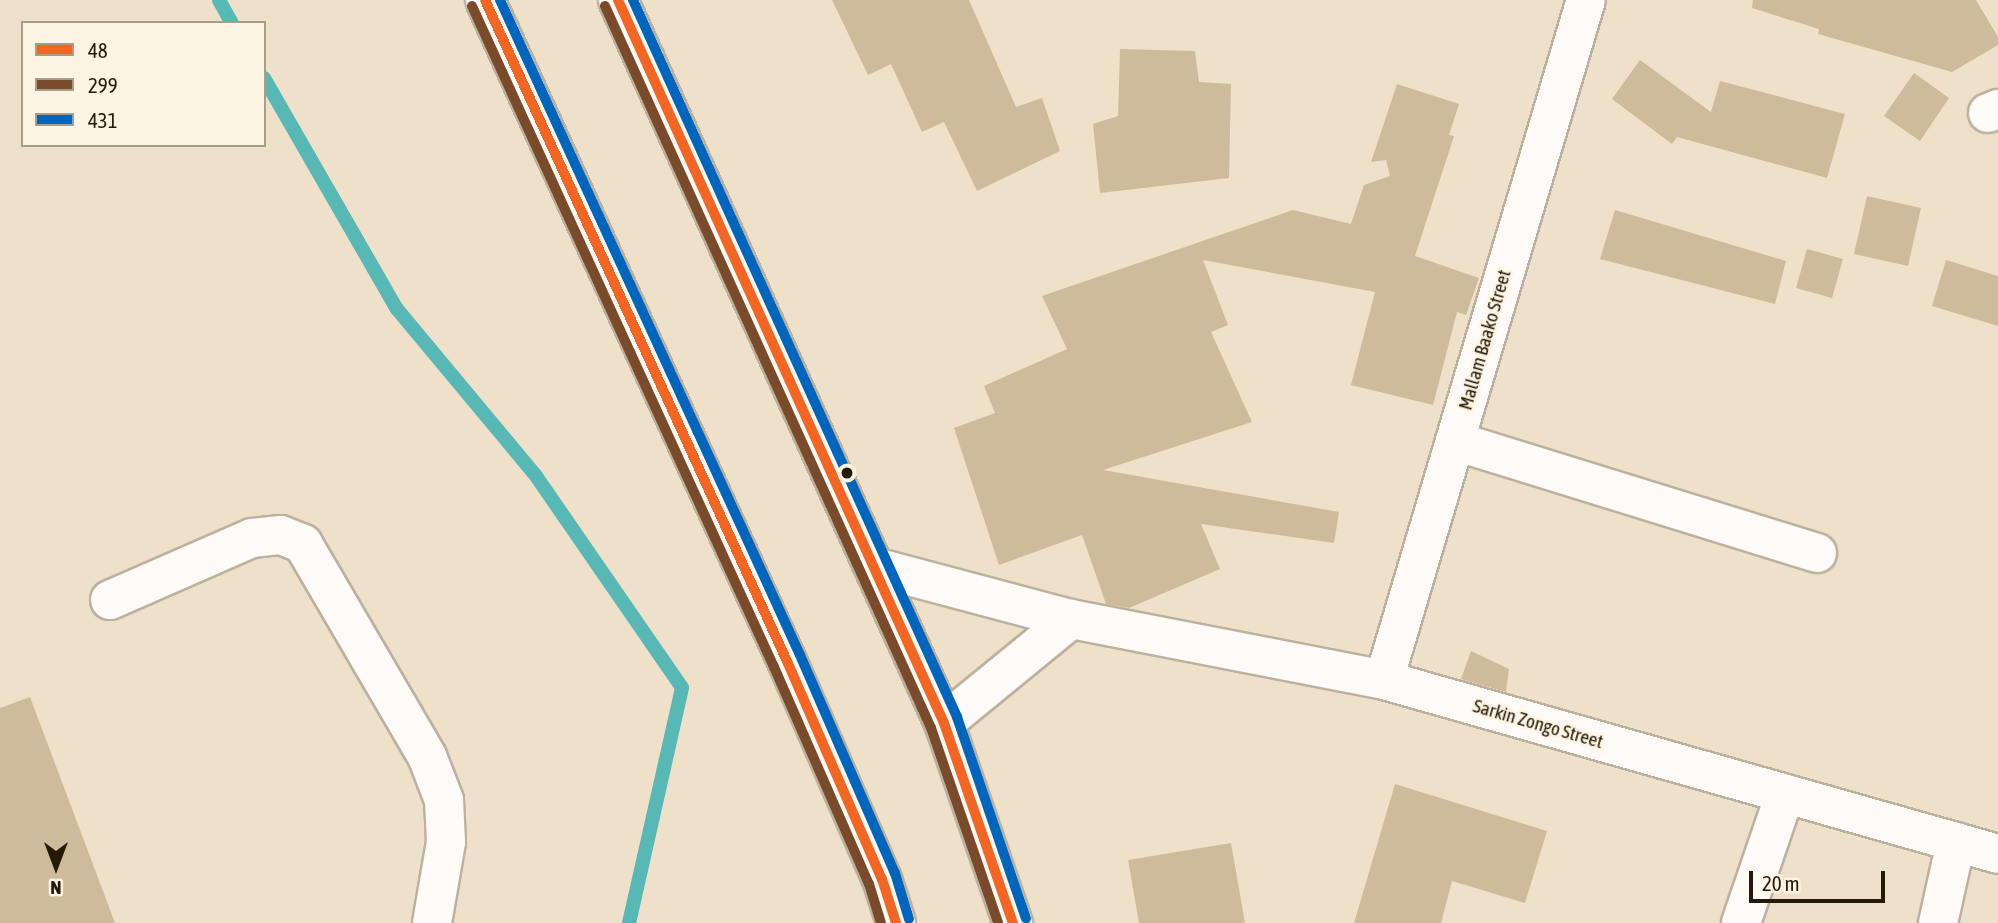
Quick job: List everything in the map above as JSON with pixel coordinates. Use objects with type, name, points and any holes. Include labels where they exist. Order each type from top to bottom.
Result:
[{"type":"street","points":[[485,0],[787,661],[882,879],[896,923]]},
{"type":"street","points":[[618,0],[944,723],[1013,923]]},
{"type":"street","name":"Mallam Baako Street","points":[[1384,680],[1586,0]]},
{"type":"street","points":[[1455,441],[1817,554]]},
{"type":"street","points":[[110,600],[252,538],[281,534],[303,544],[427,756],[444,800],[446,842],[432,923]]},
{"type":"street","name":"Sarkin Zongo Street","points":[[875,567],[1071,619],[1384,680],[1998,854]]},
{"type":"street","points":[[944,723],[1071,619]]},
{"type":"street","points":[[1741,923],[1785,793]]},
{"type":"street","points":[[1938,923],[1956,842]]},
{"type":"building","points":[[832,0],[969,0],[1016,107],[1042,98],[1060,151],[977,191],[944,122],[922,132],[891,64],[868,75]]},
{"type":"building","points":[[1753,0],[1976,0],[1998,37],[1998,45],[1952,72],[1818,34],[1819,29],[1752,8]]},
{"type":"building","points":[[1120,49],[1195,51],[1199,82],[1231,84],[1229,178],[1100,193],[1093,124],[1118,116]]},
{"type":"building","points":[[1640,60],[1711,112],[1720,81],[1845,114],[1827,178],[1677,137],[1672,144],[1612,99]]},
{"type":"building","points":[[1914,73],[1949,98],[1920,141],[1884,116]]},
{"type":"building","points":[[1397,84],[1459,104],[1449,135],[1454,136],[1415,256],[1479,278],[1466,315],[1457,312],[1433,405],[1351,385],[1375,292],[1203,260],[1228,325],[1211,332],[1252,422],[1103,470],[1339,512],[1334,543],[1201,524],[1220,569],[1129,608],[1106,604],[1082,535],[999,565],[954,428],[995,413],[984,386],[1067,349],[1042,296],[1293,210],[1351,224],[1364,185],[1390,176],[1386,160],[1371,162]]},
{"type":"building","points":[[1867,196],[1921,208],[1908,266],[1854,254]]},
{"type":"building","points":[[1615,210],[1786,261],[1775,304],[1600,259]]},
{"type":"building","points":[[1807,249],[1843,259],[1832,298],[1796,288]]},
{"type":"building","points":[[1946,260],[1998,276],[1998,326],[1932,306]]},
{"type":"building","points":[[1471,651],[1509,669],[1506,692],[1461,679]]},
{"type":"building","points":[[30,697],[115,923],[0,923],[0,708]]},
{"type":"building","points":[[1395,784],[1547,831],[1525,903],[1452,881],[1441,923],[1354,923]]},
{"type":"building","points":[[1231,843],[1245,923],[1139,923],[1128,860]]},
{"type":"waterway","points":[[219,0],[231,21]]},
{"type":"waterway","points":[[266,81],[397,309],[536,476],[682,688],[629,923]]},
{"type":"transit line","name":"48","points":[[485,0],[787,661],[882,879],[896,923]]},
{"type":"transit line","name":"431","points":[[500,0],[800,655],[895,873],[909,919]]},
{"type":"transit line","name":"48","points":[[618,0],[944,723],[1013,923]]},
{"type":"transit line","name":"431","points":[[633,0],[957,717],[1026,918]]},
{"type":"transit line","name":"299","points":[[472,6],[774,667],[869,884],[881,923]]},
{"type":"transit line","name":"299","points":[[605,6],[931,728],[998,923]]}]
